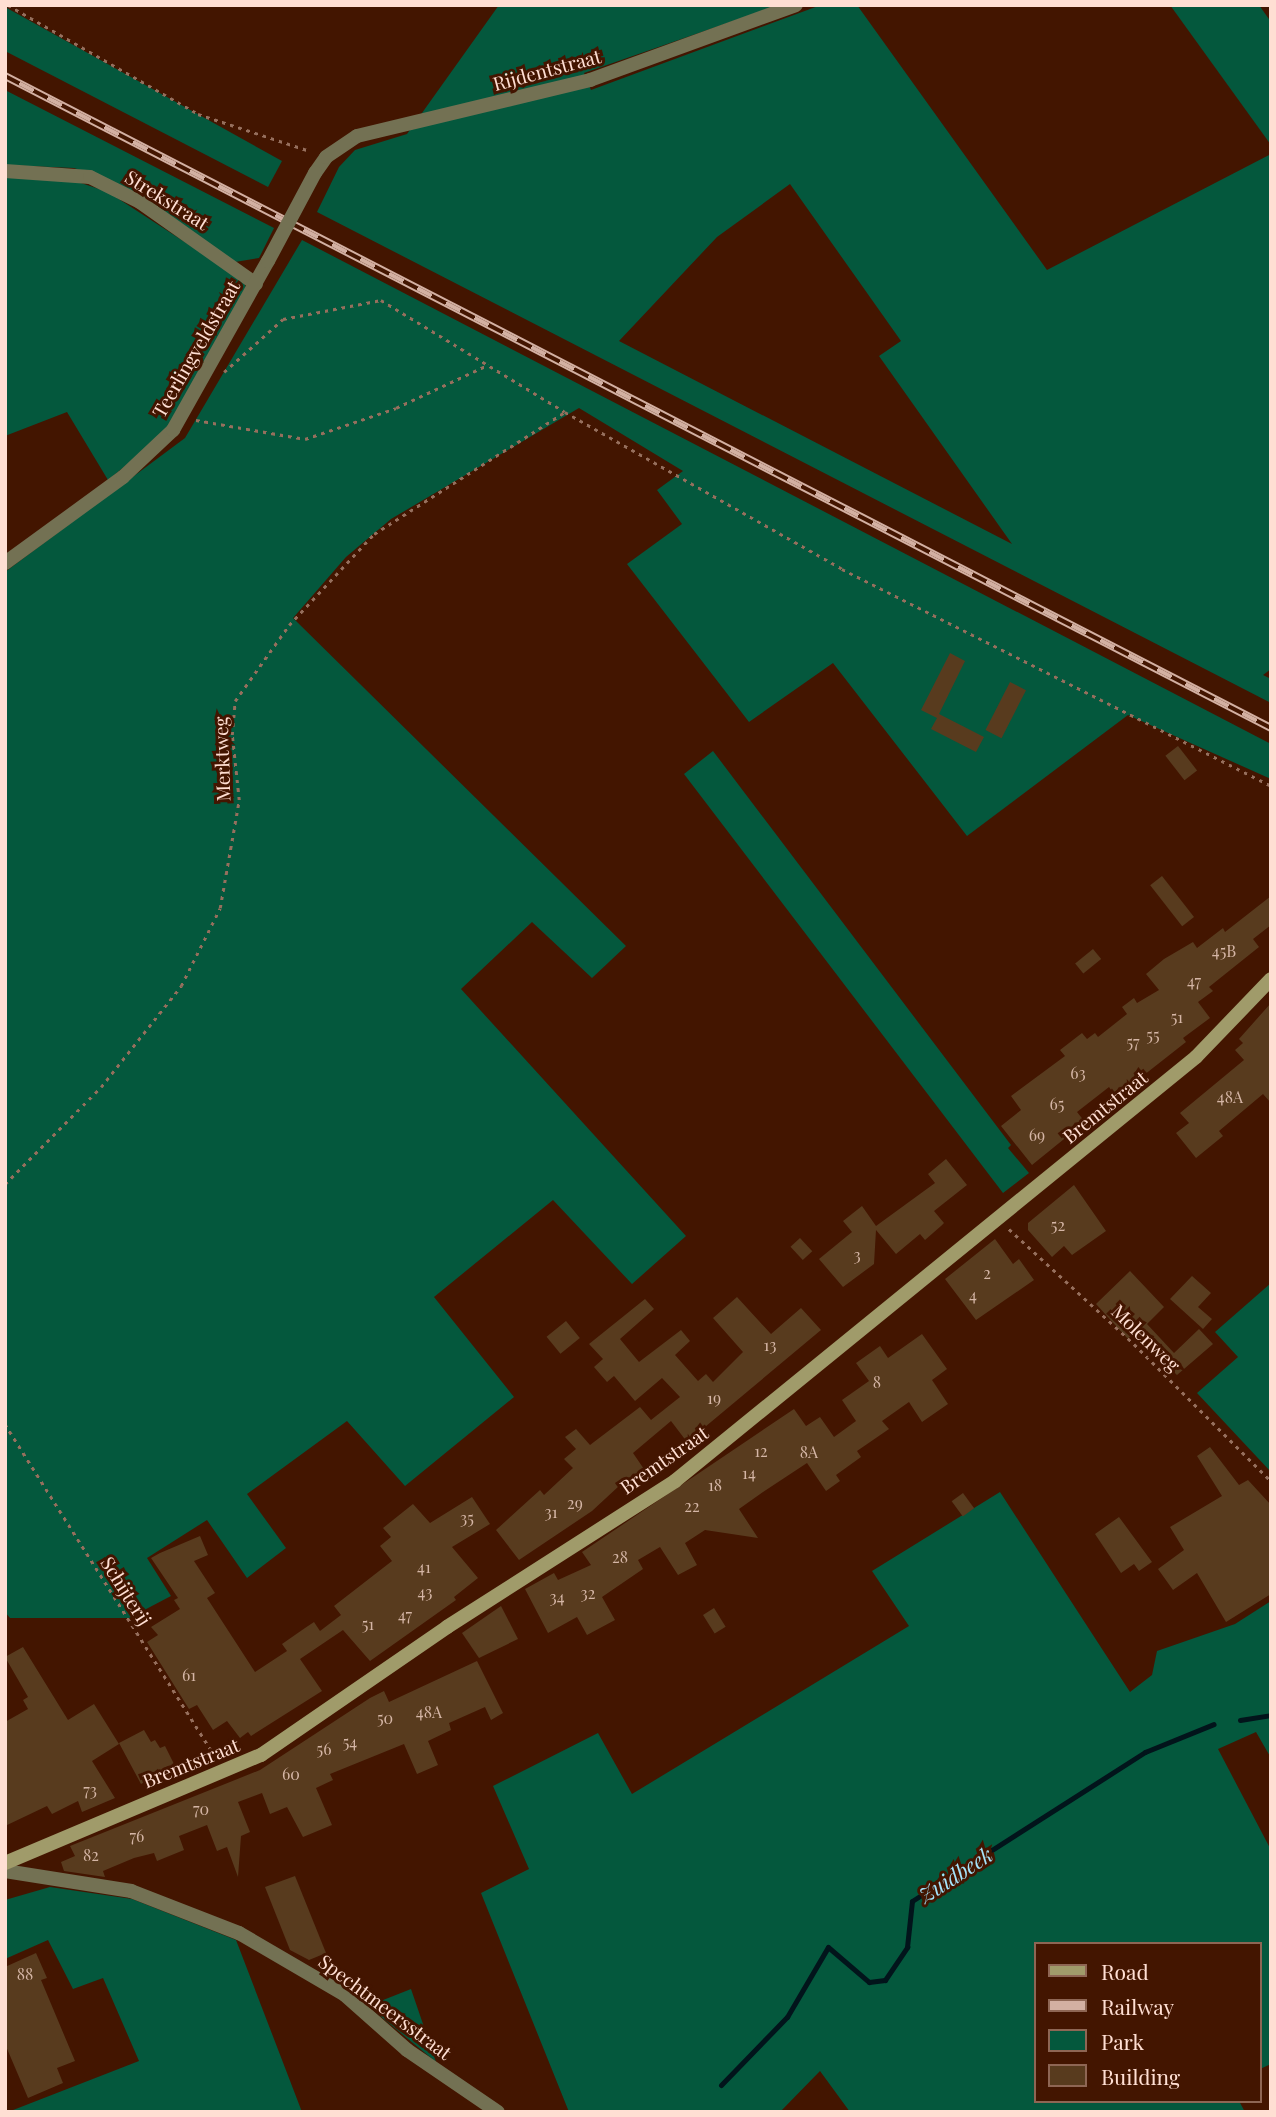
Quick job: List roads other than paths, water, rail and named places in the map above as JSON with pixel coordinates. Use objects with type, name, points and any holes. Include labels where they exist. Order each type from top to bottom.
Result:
[{"type":"street","name":"Rijdentstraat","points":[[315,173],[326,157],[341,145],[373,131],[590,80],[796,5]]},
{"type":"street","name":"Strekstraat","points":[[5,171],[90,177],[140,202],[256,284]]},
{"type":"street","name":"Teerlingveldstraat","points":[[5,563],[156,450],[180,418],[315,173]]},
{"type":"street","name":"Bremtstraat","points":[[5,1863],[261,1755],[458,1620],[675,1481],[1196,1057],[1271,979]]},
{"type":"street","name":"Spechtmeersstraat","points":[[5,1871],[131,1891],[239,1933],[345,1995],[407,2050],[498,2112]]},
{"type":"waterway","name":"Zuidbeek","points":[[1240,1720],[1271,1715]]},
{"type":"waterway","name":"Zuidbeek","points":[[721,2085],[787,2017],[828,1947],[869,1982],[885,1980],[907,1947],[912,1901],[1145,1752],[1214,1724]]},
{"type":"railway","points":[[5,76],[1271,728]]}]
